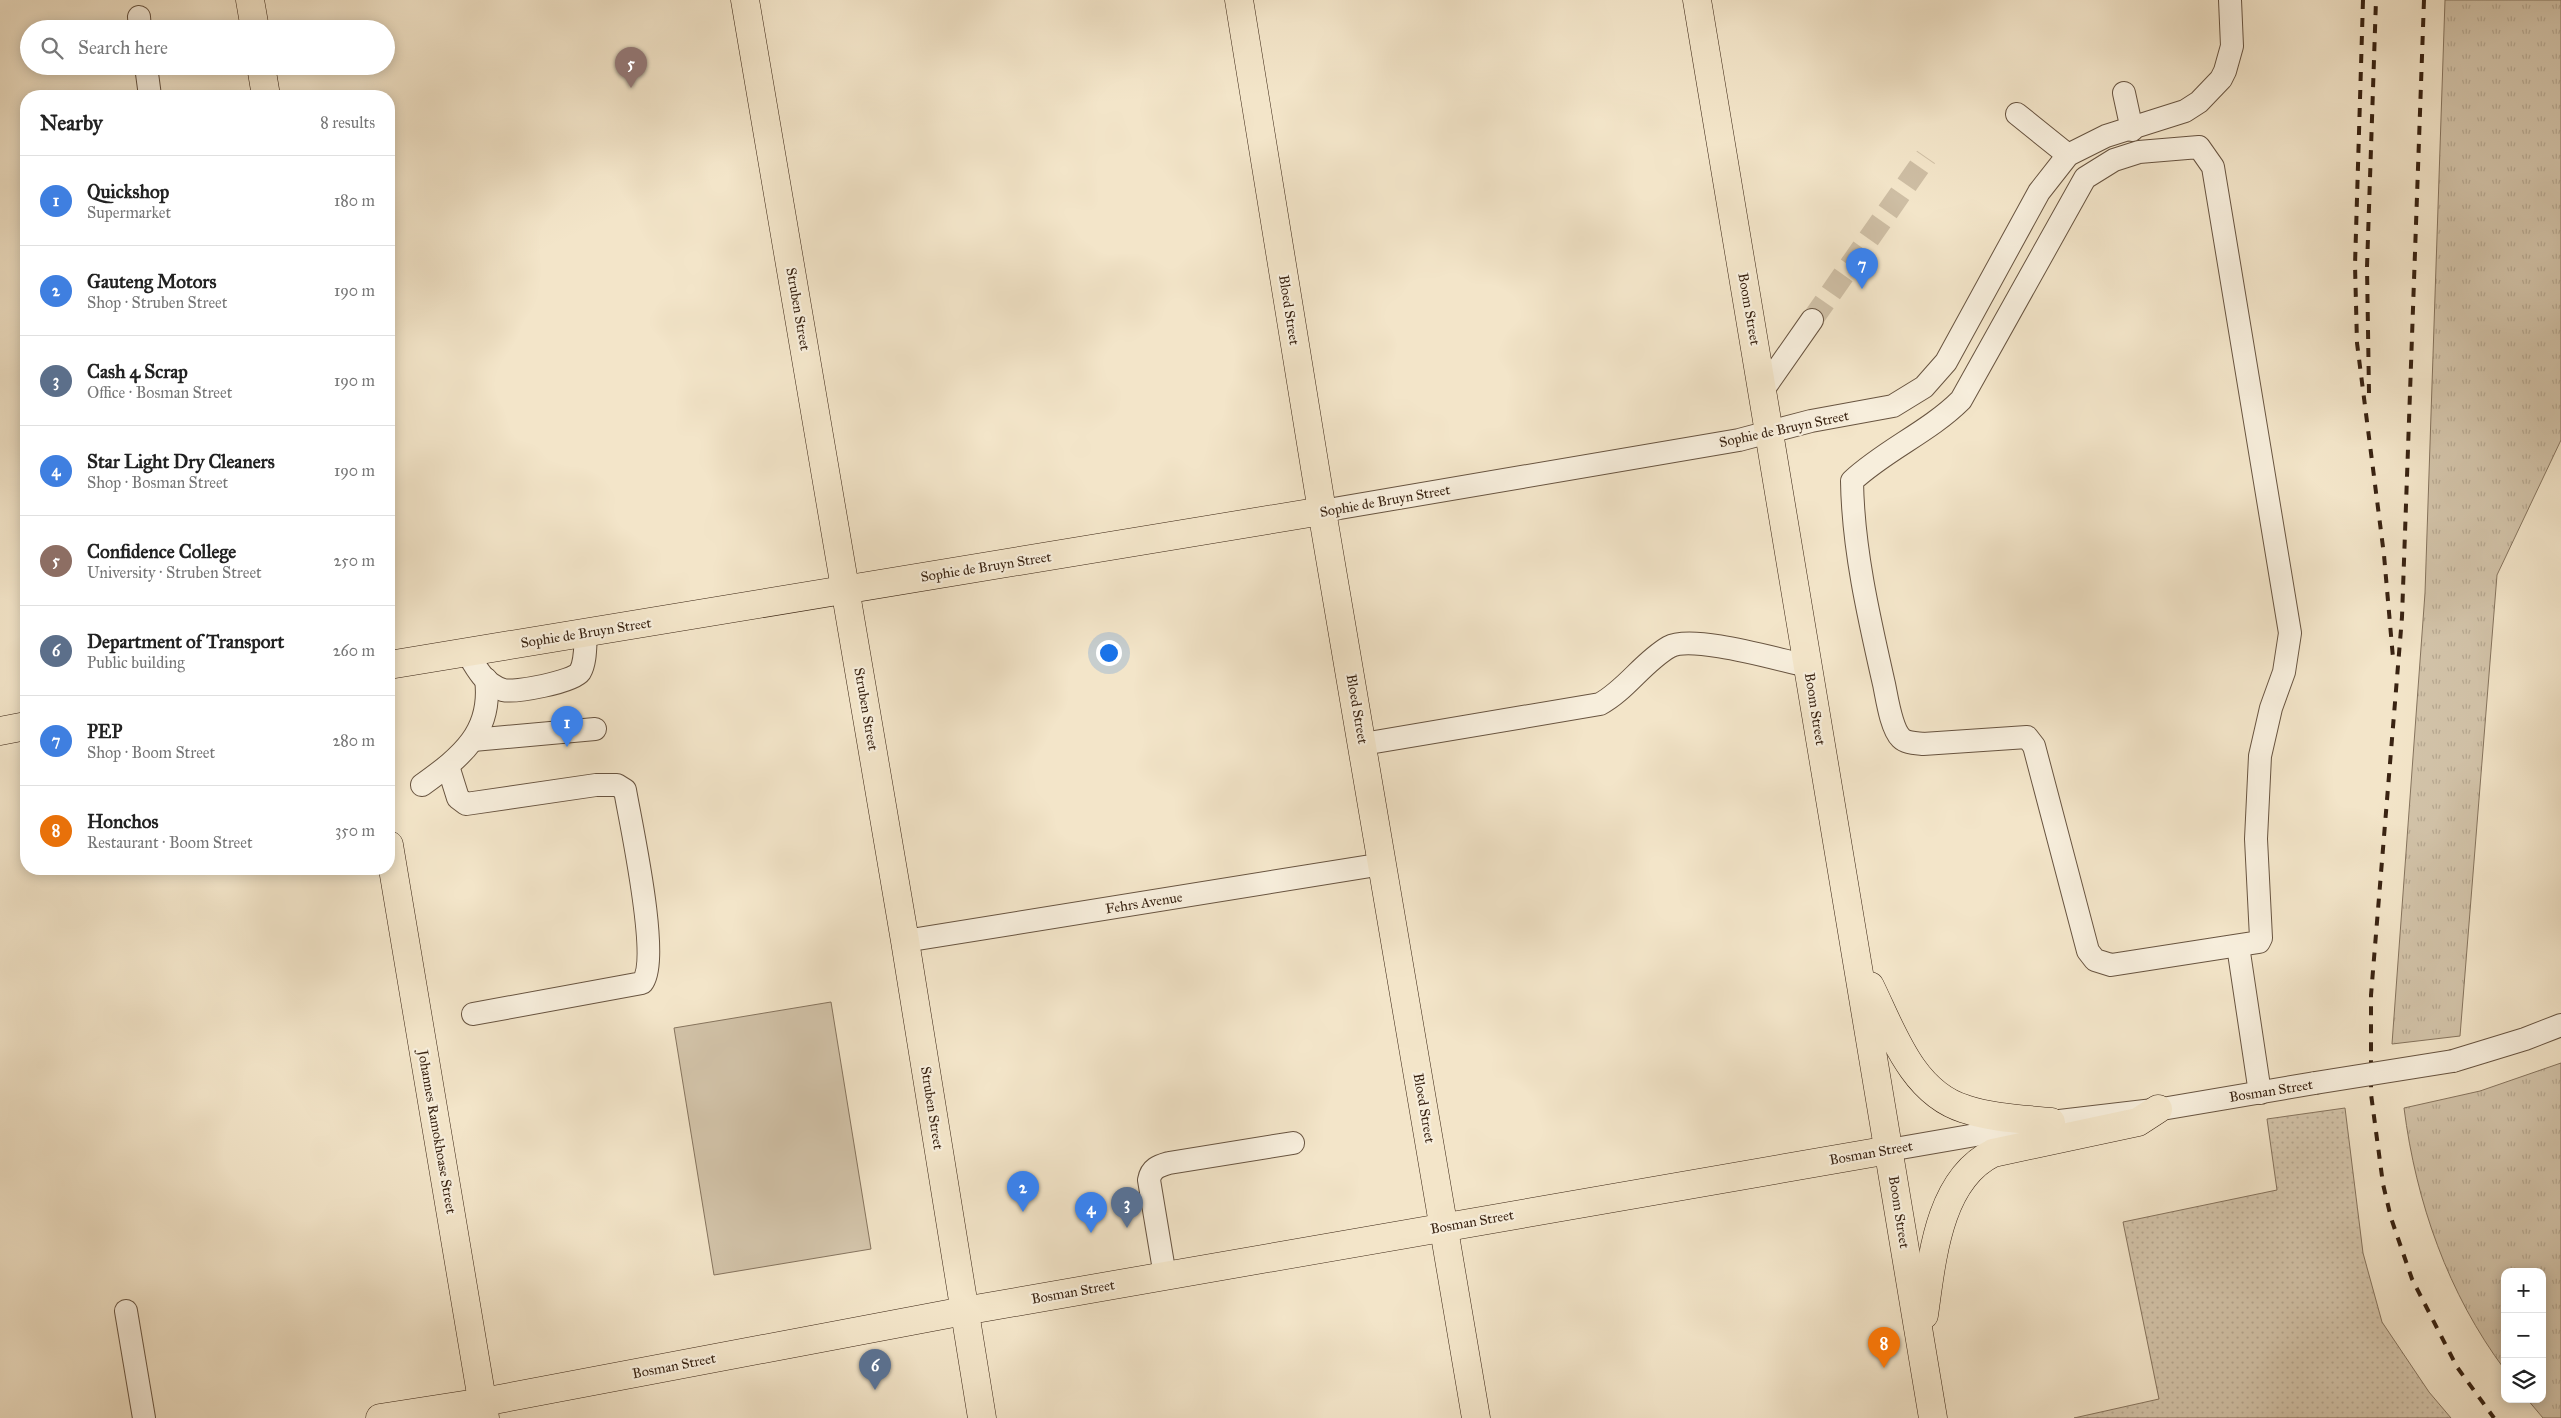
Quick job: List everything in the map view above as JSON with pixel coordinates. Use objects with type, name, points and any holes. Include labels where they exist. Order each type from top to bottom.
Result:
[{"type":"main road","points":[[250,0],[253,20]]},
{"type":"main road","name":"Struben Street","points":[[745,0],[905,941],[982,1418]]},
{"type":"main road","name":"Bloed Street","points":[[1239,0],[1322,511],[1476,1418]]},
{"type":"main road","name":"Boom Street","points":[[1696,0],[1763,390],[1933,1418]]},
{"type":"main road","points":[[262,75],[265,90]]},
{"type":"main road","name":"Sophie de Bruyn Street","points":[[395,665],[1322,511]]},
{"type":"main road","points":[[0,731],[20,727]]},
{"type":"main road","name":"Johannes Ramokhoase Street","points":[[394,875],[484,1410]]},
{"type":"main road","points":[[1857,960],[1908,1062],[1932,1091],[1951,1104],[1983,1114],[2051,1122]]},
{"type":"main road","points":[[1920,1338],[1928,1285],[1949,1198],[1972,1165],[1988,1155],[2002,1150],[2138,1122],[2158,1109]]},
{"type":"main road","name":"Bosman Street","points":[[380,1418],[484,1410],[964,1311],[1888,1150]]},
{"type":"street","name":"Sophie de Bruyn Street","points":[[1322,511],[1770,434],[1812,421],[1893,406],[1924,387],[1946,362],[2039,192],[2068,155],[2106,136],[2132,130],[2185,111],[2200,102],[2226,71],[2232,46],[2230,0]]},
{"type":"street","points":[[147,75],[149,90]]},
{"type":"street","points":[[2124,93],[2132,130]]},
{"type":"street","points":[[2017,114],[2068,155]]},
{"type":"street","points":[[2199,147],[2213,167],[2290,633],[2284,672],[2271,708],[2260,756],[2256,839],[2261,938],[2259,942],[2238,946],[2111,966],[2095,960],[2088,951],[2034,746],[2027,737],[1923,744],[1907,742],[1900,738],[1892,718],[1868,613],[1852,510],[1852,481],[1866,468],[1940,419],[1961,400],[2086,178],[2114,160],[2139,152],[2199,147]]},
{"type":"street","points":[[1763,390],[1812,320]]},
{"type":"street","points":[[467,652],[482,677],[504,690],[518,690],[568,680],[580,671],[586,634]]},
{"type":"street","points":[[1363,744],[1600,704],[1611,698],[1628,680],[1670,647],[1688,643],[1708,644],[1808,666]]},
{"type":"street","points":[[422,785],[448,766],[473,740],[486,713],[488,692],[486,679]]},
{"type":"street","points":[[473,740],[595,729]]},
{"type":"street","points":[[448,766],[458,798],[466,804],[596,785],[617,785],[625,790],[648,928],[649,965],[647,977],[642,983],[473,1014]]},
{"type":"street","name":"Fehrs Avenue","points":[[905,941],[1383,864]]},
{"type":"street","points":[[2238,946],[2260,1093]]},
{"type":"street","name":"Bosman Street","points":[[1888,1150],[2051,1122],[2158,1109],[2453,1061],[2526,1039],[2561,1025]]},
{"type":"street","points":[[1165,1276],[1149,1180],[1150,1174],[1156,1167],[1169,1163],[1293,1143]]},
{"type":"street","points":[[126,1311],[144,1418]]},
{"type":"green space","points":[[2445,0],[2561,0],[2561,440],[2497,575],[2460,1036],[2392,1044],[2425,593]]},
{"type":"green space","points":[[831,1002],[871,1249],[714,1275],[674,1028]]},
{"type":"green space","points":[[2561,1063],[2561,1418],[2543,1418],[2530,1403],[2546,1403],[2546,1268],[2501,1268],[2501,1364],[2467,1310],[2451,1278],[2426,1212],[2417,1178],[2404,1108],[2480,1091]]},
{"type":"green space","points":[[2345,1108],[2363,1253],[2382,1322],[2429,1392],[2451,1418],[2074,1418],[2159,1399],[2123,1222],[2277,1190],[2267,1119]]},
{"type":"tunnel","points":[[1812,320],[1926,157]]},
{"type":"railway","points":[[2363,0],[2355,265],[2357,343],[2384,555],[2393,658]]},
{"type":"railway","points":[[2369,393],[2367,267],[2376,0]]},
{"type":"railway","points":[[2424,0],[2402,617],[2371,995],[2371,1094],[2383,1184],[2391,1218],[2412,1279],[2457,1367],[2494,1418]]},
{"type":"place","name":"Confidence College","points":[[631,88]]},
{"type":"place","name":"PEP","points":[[1862,289]]},
{"type":"place","name":"Quickshop","points":[[567,747]]},
{"type":"place","name":"Gauteng Motors","points":[[1023,1212]]},
{"type":"place","name":"Cash 4 Scrap","points":[[1127,1228]]},
{"type":"place","name":"Star Light Dry Cleaners","points":[[1091,1233]]},
{"type":"place","name":"Honchos","points":[[1884,1368]]},
{"type":"place","name":"Department of Transport","points":[[875,1390]]}]
